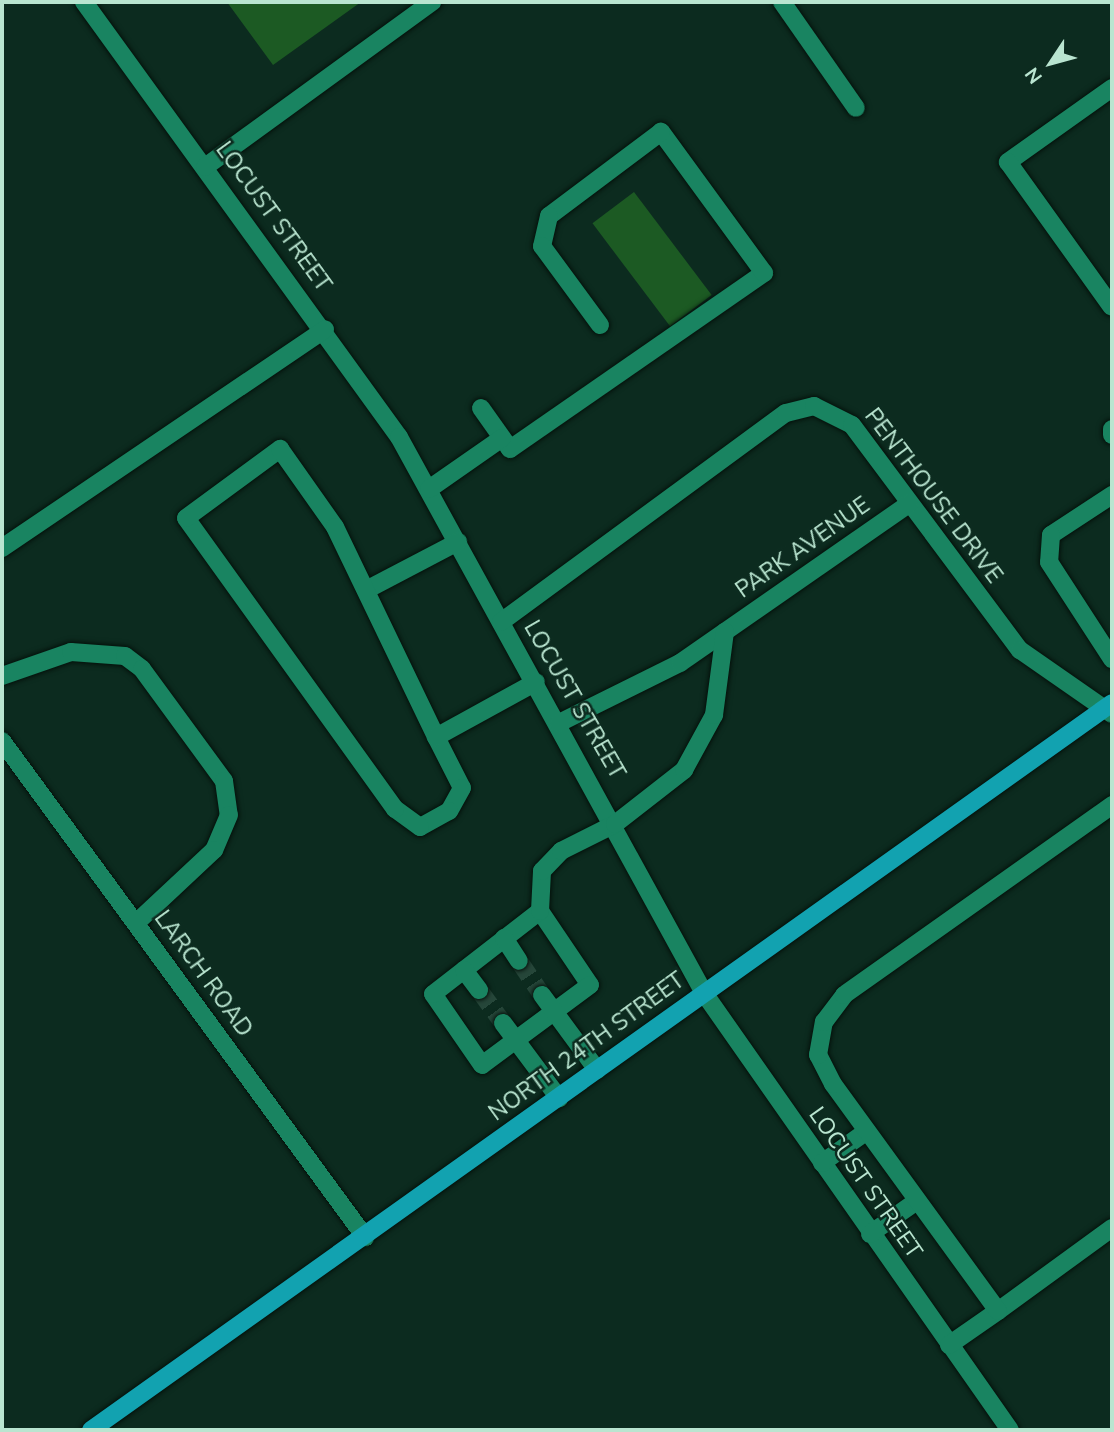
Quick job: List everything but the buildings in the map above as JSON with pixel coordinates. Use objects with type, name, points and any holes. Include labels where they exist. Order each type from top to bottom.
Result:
[{"type":"main road","name":"NORTH 24TH STREET","points":[[91,1430],[704,993],[1110,708]]},
{"type":"street","points":[[205,167],[432,2]]},
{"type":"street","points":[[782,2],[856,108]]},
{"type":"street","name":"LOCUST STREET","points":[[93,5],[205,167],[325,329],[429,489],[615,824],[704,993],[870,1234],[1010,1430]]},
{"type":"street","points":[[1112,88],[1008,162],[1112,307]]},
{"type":"street","points":[[481,408],[510,449],[764,273],[661,132],[549,216],[542,246],[600,325]]},
{"type":"street","points":[[2,548],[325,329]]},
{"type":"street","name":"PENTHOUSE DRIVE","points":[[501,622],[786,413],[804,406],[841,415],[1020,650],[1053,677],[1110,708]]},
{"type":"street","points":[[429,489],[502,438]]},
{"type":"street","points":[[281,449],[335,527],[436,737],[462,788],[449,811],[420,827],[395,809],[186,518],[281,449]]},
{"type":"street","points":[[1112,495],[1051,535],[1049,562],[1112,659]]},
{"type":"street","name":"PARK AVENUE","points":[[559,723],[680,663],[909,504]]},
{"type":"street","points":[[366,590],[458,542]]},
{"type":"street","points":[[540,911],[433,994],[482,1065],[590,985],[540,911],[541,871],[561,851],[615,824],[684,770],[703,740],[722,688],[725,632]]},
{"type":"street","points":[[2,676],[71,652],[125,656],[142,669],[223,781],[229,815],[214,850],[136,923]]},
{"type":"street","points":[[436,737],[536,682]]},
{"type":"street","name":"LARCH ROAD","points":[[2,741],[365,1237]]},
{"type":"street","points":[[998,1311],[867,1131],[818,1055],[824,1022],[844,995],[1112,805]]},
{"type":"street","points":[[504,938],[519,961]]},
{"type":"street","points":[[464,970],[479,990]]},
{"type":"street","points":[[542,995],[597,1070]]},
{"type":"street","points":[[503,1023],[559,1098]]},
{"type":"street","points":[[822,1163],[867,1131]]},
{"type":"street","points":[[870,1234],[917,1201]]},
{"type":"street","points":[[949,1345],[1112,1228]]},
{"type":"tunnel","points":[[519,961],[542,995]]},
{"type":"tunnel","points":[[479,990],[503,1023]]}]
